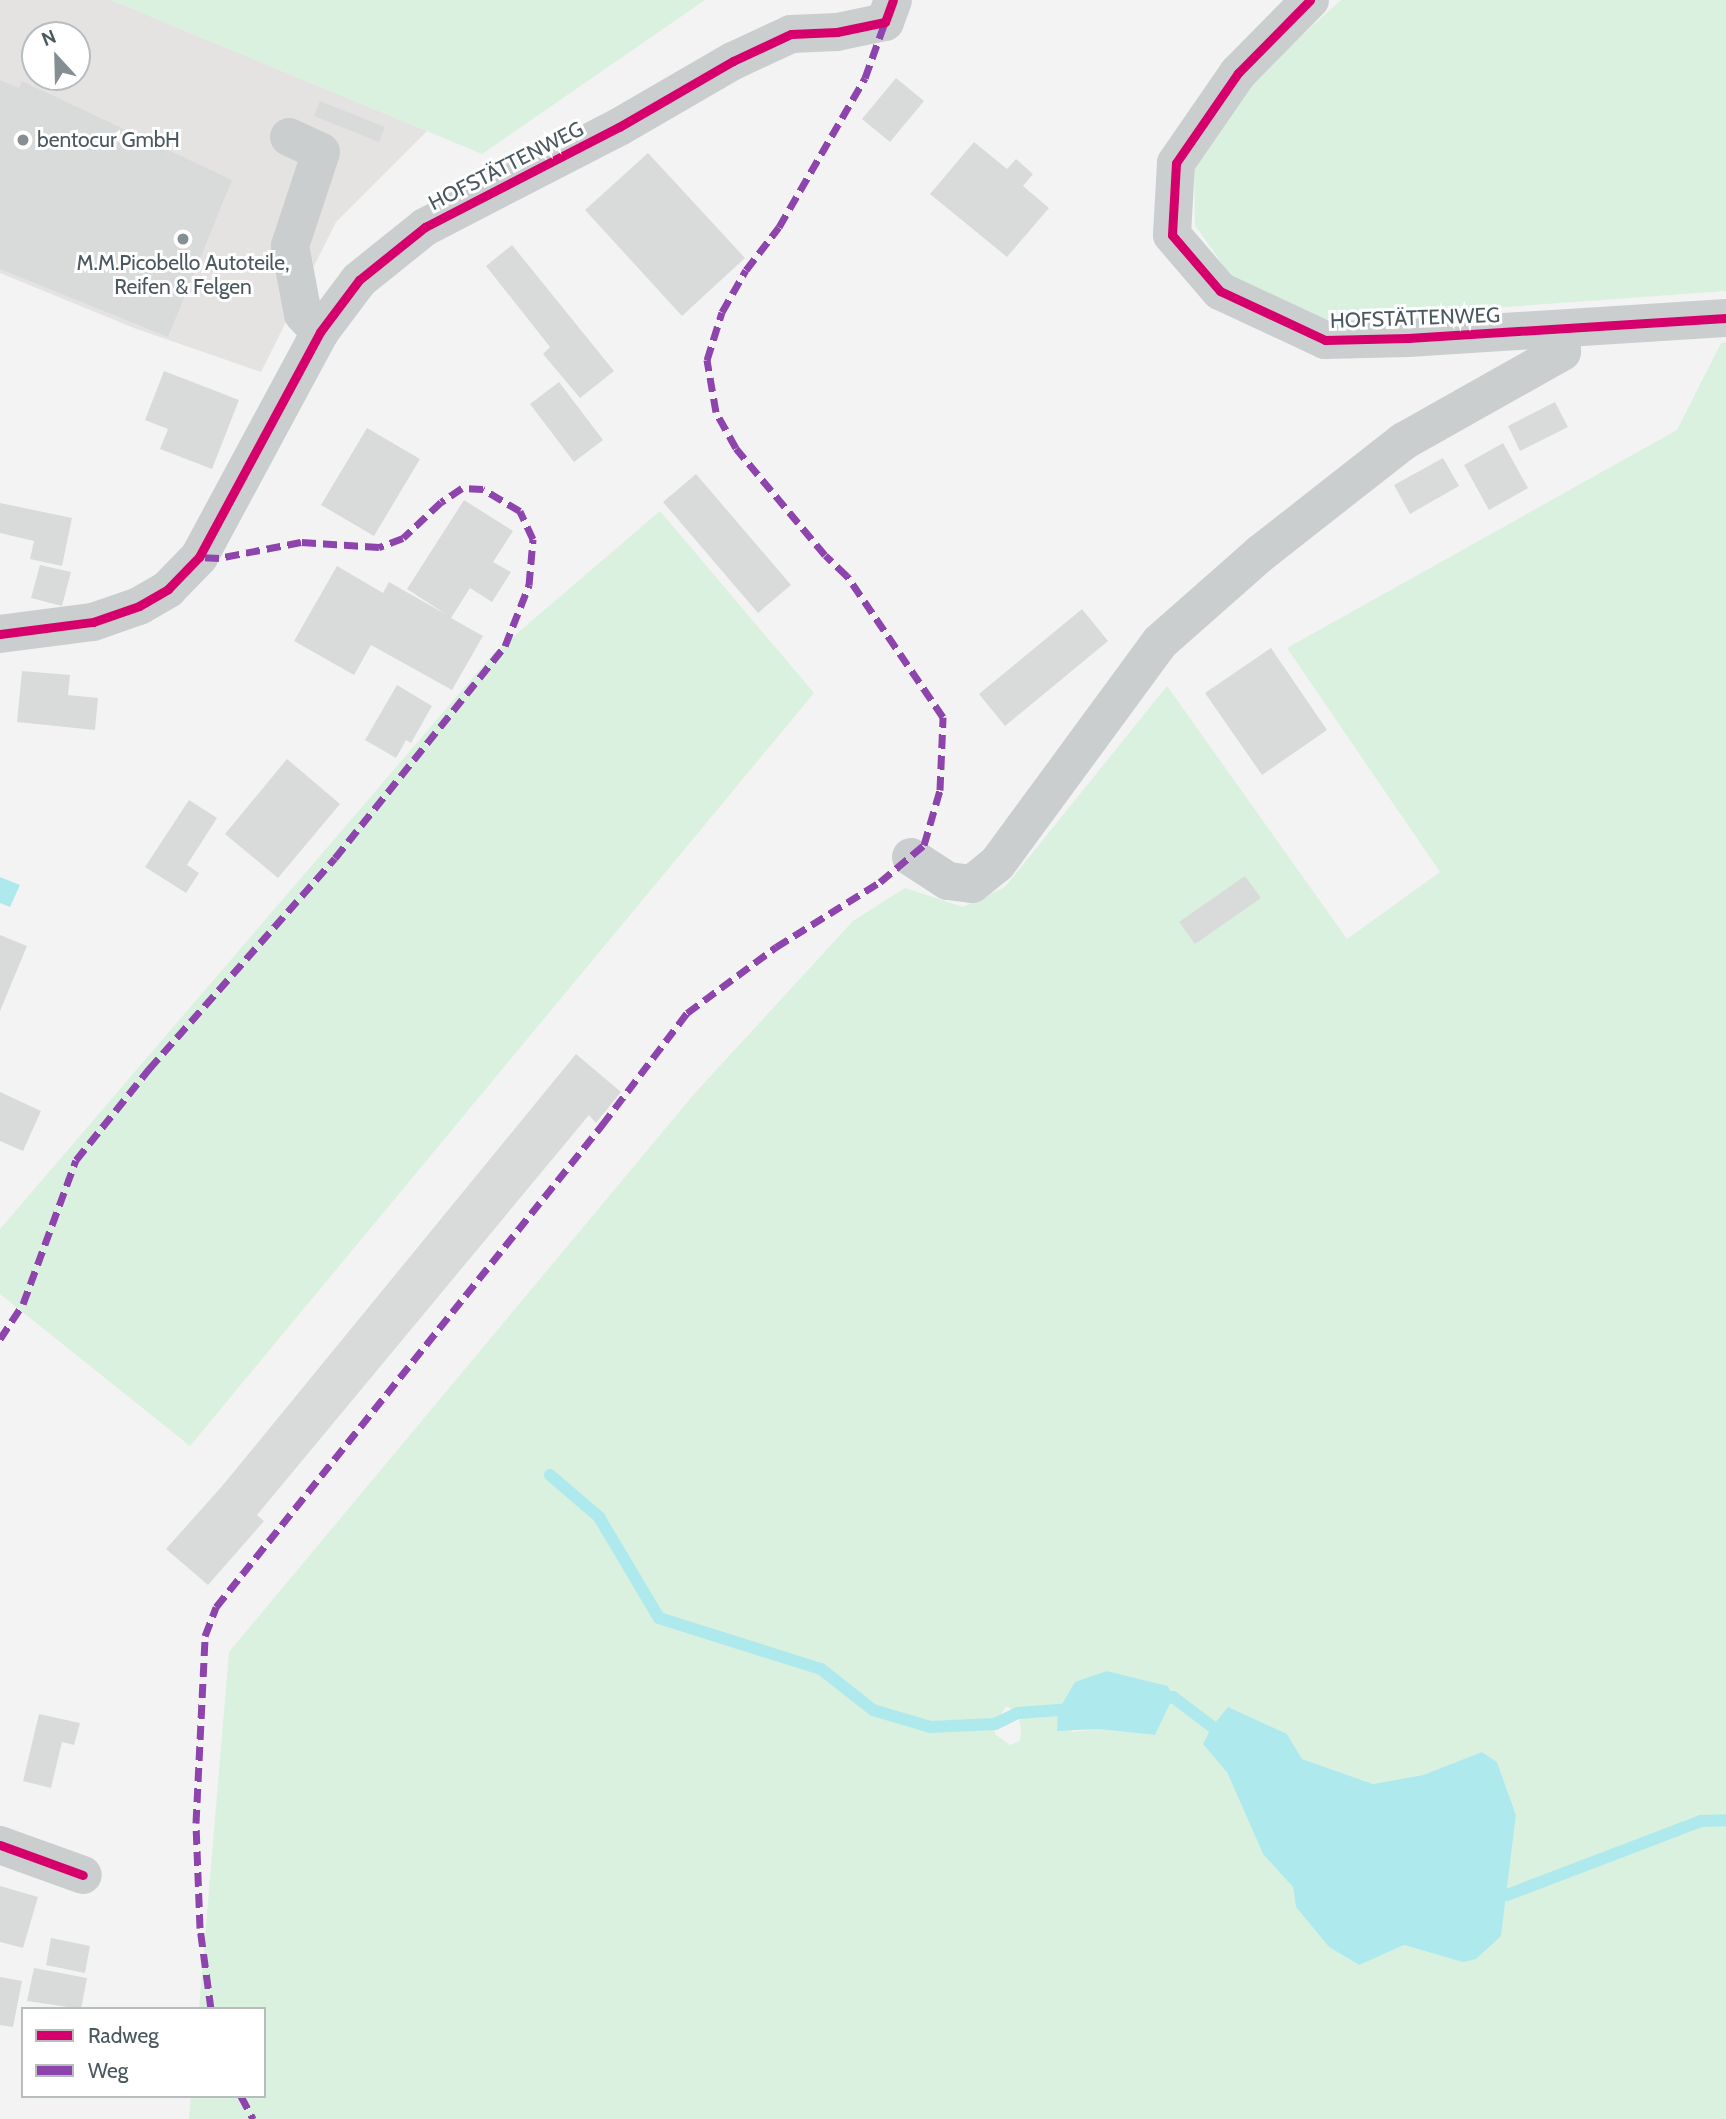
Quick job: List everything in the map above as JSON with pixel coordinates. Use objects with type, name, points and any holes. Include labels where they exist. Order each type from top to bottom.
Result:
[{"type":"street","name":"HOFSTÄTTENWEG","points":[[0,635],[93,622],[139,606],[168,589],[199,557],[320,332],[359,280],[425,227],[619,127],[733,61],[791,34],[837,32],[885,22],[893,0]]},
{"type":"street","name":"HOFSTÄTTENWEG","points":[[1310,0],[1238,73],[1176,163],[1172,235],[1220,291],[1325,340],[1726,318]]},
{"type":"street","points":[[289,137],[321,152],[290,246],[303,314],[320,332]]},
{"type":"street","points":[[911,856],[948,881],[972,884],[998,864],[1160,642],[1261,553],[1404,441],[1562,352],[1561,329]]},
{"type":"street","points":[[0,1844],[83,1875]]},
{"type":"shaded area","points":[[0,0],[111,0],[427,131],[336,222],[261,372],[134,328],[0,273]]},
{"type":"green space","points":[[111,0],[705,0],[482,154]]},
{"type":"green space","points":[[1341,0],[1726,0],[1726,291],[1325,320],[1232,278],[1195,225],[1194,167],[1251,81]]},
{"type":"green space","points":[[1726,342],[1726,2119],[189,2119],[191,2098],[266,2098],[266,2007],[199,2007],[229,1652],[695,1093],[853,921],[905,888],[963,907],[1005,887],[1167,686],[1347,939],[1440,872],[1287,648],[1677,430],[1721,343]],"holes":[[[1107,1671],[1168,1686],[1173,1697],[1155,1735],[1099,1729],[1071,1732]],[[1006,1706],[1018,1713],[1021,1729],[1020,1741],[1010,1745],[995,1734],[995,1724]],[[1287,1734],[1302,1759],[1373,1784],[1423,1775],[1482,1752],[1497,1762],[1516,1815],[1501,1936],[1428,1952],[1404,1945],[1358,1965],[1329,1947],[1296,1907],[1293,1887],[1263,1854],[1227,1772]]]},
{"type":"green space","points":[[660,511],[814,693],[190,1446],[0,1294],[0,1229],[493,654]]},
{"type":"water","points":[[0,877],[20,885],[10,907],[0,903]]},
{"type":"water","points":[[1107,1671],[1168,1686],[1173,1697],[1155,1735],[1099,1729],[1057,1731],[1058,1711],[1075,1682]]},
{"type":"water","points":[[1228,1707],[1287,1734],[1302,1759],[1373,1784],[1423,1775],[1482,1752],[1497,1762],[1516,1815],[1501,1936],[1476,1959],[1463,1962],[1404,1945],[1359,1965],[1329,1947],[1296,1907],[1293,1887],[1263,1854],[1227,1772],[1203,1744],[1211,1728]]},
{"type":"building","points":[[896,78],[924,101],[890,142],[862,119]]},
{"type":"building","points":[[0,80],[19,88],[21,83],[21,91],[43,91],[232,180],[168,337],[0,269]]},
{"type":"building","points":[[320,101],[385,127],[379,142],[314,116]]},
{"type":"building","points":[[974,142],[1007,169],[1016,159],[1033,174],[1023,186],[1049,208],[1007,257],[930,194]]},
{"type":"building","points":[[648,153],[745,258],[682,316],[585,210]]},
{"type":"building","points":[[512,245],[614,371],[580,398],[543,354],[550,347],[486,266]]},
{"type":"building","points":[[164,371],[239,400],[212,469],[160,449],[168,429],[145,420]]},
{"type":"building","points":[[559,382],[603,440],[574,462],[530,404]]},
{"type":"building","points":[[1555,402],[1568,427],[1520,451],[1508,426]]},
{"type":"building","points":[[367,428],[420,459],[374,536],[321,505]]},
{"type":"building","points":[[1503,443],[1528,488],[1489,510],[1464,465]]},
{"type":"building","points":[[1443,458],[1459,486],[1410,514],[1394,485]]},
{"type":"building","points":[[696,474],[791,585],[758,613],[663,502]]},
{"type":"building","points":[[464,500],[513,531],[493,562],[511,572],[492,602],[470,588],[451,618],[483,636],[452,690],[371,645],[354,675],[294,641],[337,566],[383,593],[389,582],[447,615],[407,589]]},
{"type":"building","points":[[0,503],[72,518],[62,566],[30,559],[34,541],[0,533]]},
{"type":"building","points":[[40,565],[71,572],[62,606],[31,598]]},
{"type":"building","points":[[1082,609],[1108,641],[1005,726],[979,694]]},
{"type":"building","points":[[1271,648],[1327,730],[1262,775],[1205,693]]},
{"type":"building","points":[[22,671],[70,675],[68,695],[98,698],[95,730],[17,722]]},
{"type":"building","points":[[397,685],[432,706],[411,743],[406,740],[396,758],[365,740]]},
{"type":"building","points":[[287,759],[340,804],[278,878],[225,834]]},
{"type":"building","points":[[189,800],[217,818],[187,865],[199,873],[186,893],[145,867]]},
{"type":"building","points":[[1245,876],[1261,898],[1195,944],[1179,922]]},
{"type":"building","points":[[0,935],[27,946],[0,1011]]},
{"type":"building","points":[[576,1054],[621,1092],[596,1123],[589,1115],[257,1515],[264,1521],[208,1585],[166,1549],[223,1485]]},
{"type":"building","points":[[0,1092],[41,1111],[23,1151],[0,1141]]},
{"type":"building","points":[[39,1714],[80,1723],[74,1745],[62,1742],[51,1788],[23,1781]]},
{"type":"building","points":[[0,1886],[38,1897],[23,1948],[0,1942]]},
{"type":"building","points":[[51,1938],[90,1946],[85,1973],[46,1965]]},
{"type":"building","points":[[34,1968],[87,1978],[81,2007],[27,2001]]},
{"type":"building","points":[[0,1977],[22,1981],[13,2027],[0,2025]]},
{"type":"waterway","points":[[550,1475],[599,1517],[659,1618],[821,1669],[873,1710],[930,1727],[995,1724],[1018,1713],[1072,1709]]},
{"type":"waterway","points":[[1156,1699],[1173,1697],[1223,1735]]},
{"type":"waterway","points":[[1492,1886],[1507,1895],[1701,1821],[1726,1820]]},
{"type":"marked path","points":[[211,2007],[200,1928],[196,1823],[205,1636],[216,1607],[602,1125],[687,1013],[776,947],[880,882],[924,845],[940,790],[943,717],[847,576],[825,555],[736,448],[716,412],[707,360],[722,312],[746,270],[779,227],[865,78],[885,22]]},
{"type":"marked path","points":[[0,1339],[23,1304],[76,1160],[149,1069],[335,858],[505,646],[529,585],[533,539],[520,511],[483,489],[462,488],[441,502],[403,538],[379,547],[301,542],[219,558],[199,557]]},
{"type":"marked path","points":[[242,2098],[253,2119]]},
{"type":"cycle path","points":[[0,634],[93,622],[139,606],[168,589],[199,557],[320,332],[359,280],[425,227],[619,127],[733,61],[791,34],[837,32],[885,22],[893,0]]},
{"type":"cycle path","points":[[1310,0],[1238,73],[1176,163],[1172,235],[1220,291],[1325,340],[1408,338],[1726,318]]},
{"type":"cycle path","points":[[0,1845],[83,1875]]},
{"type":"place","name":"bentocur GmbH","points":[[23,140]]},
{"type":"place","name":"M.M.Picobello Autoteile, Reifen & Felgen","points":[[183,239]]}]
